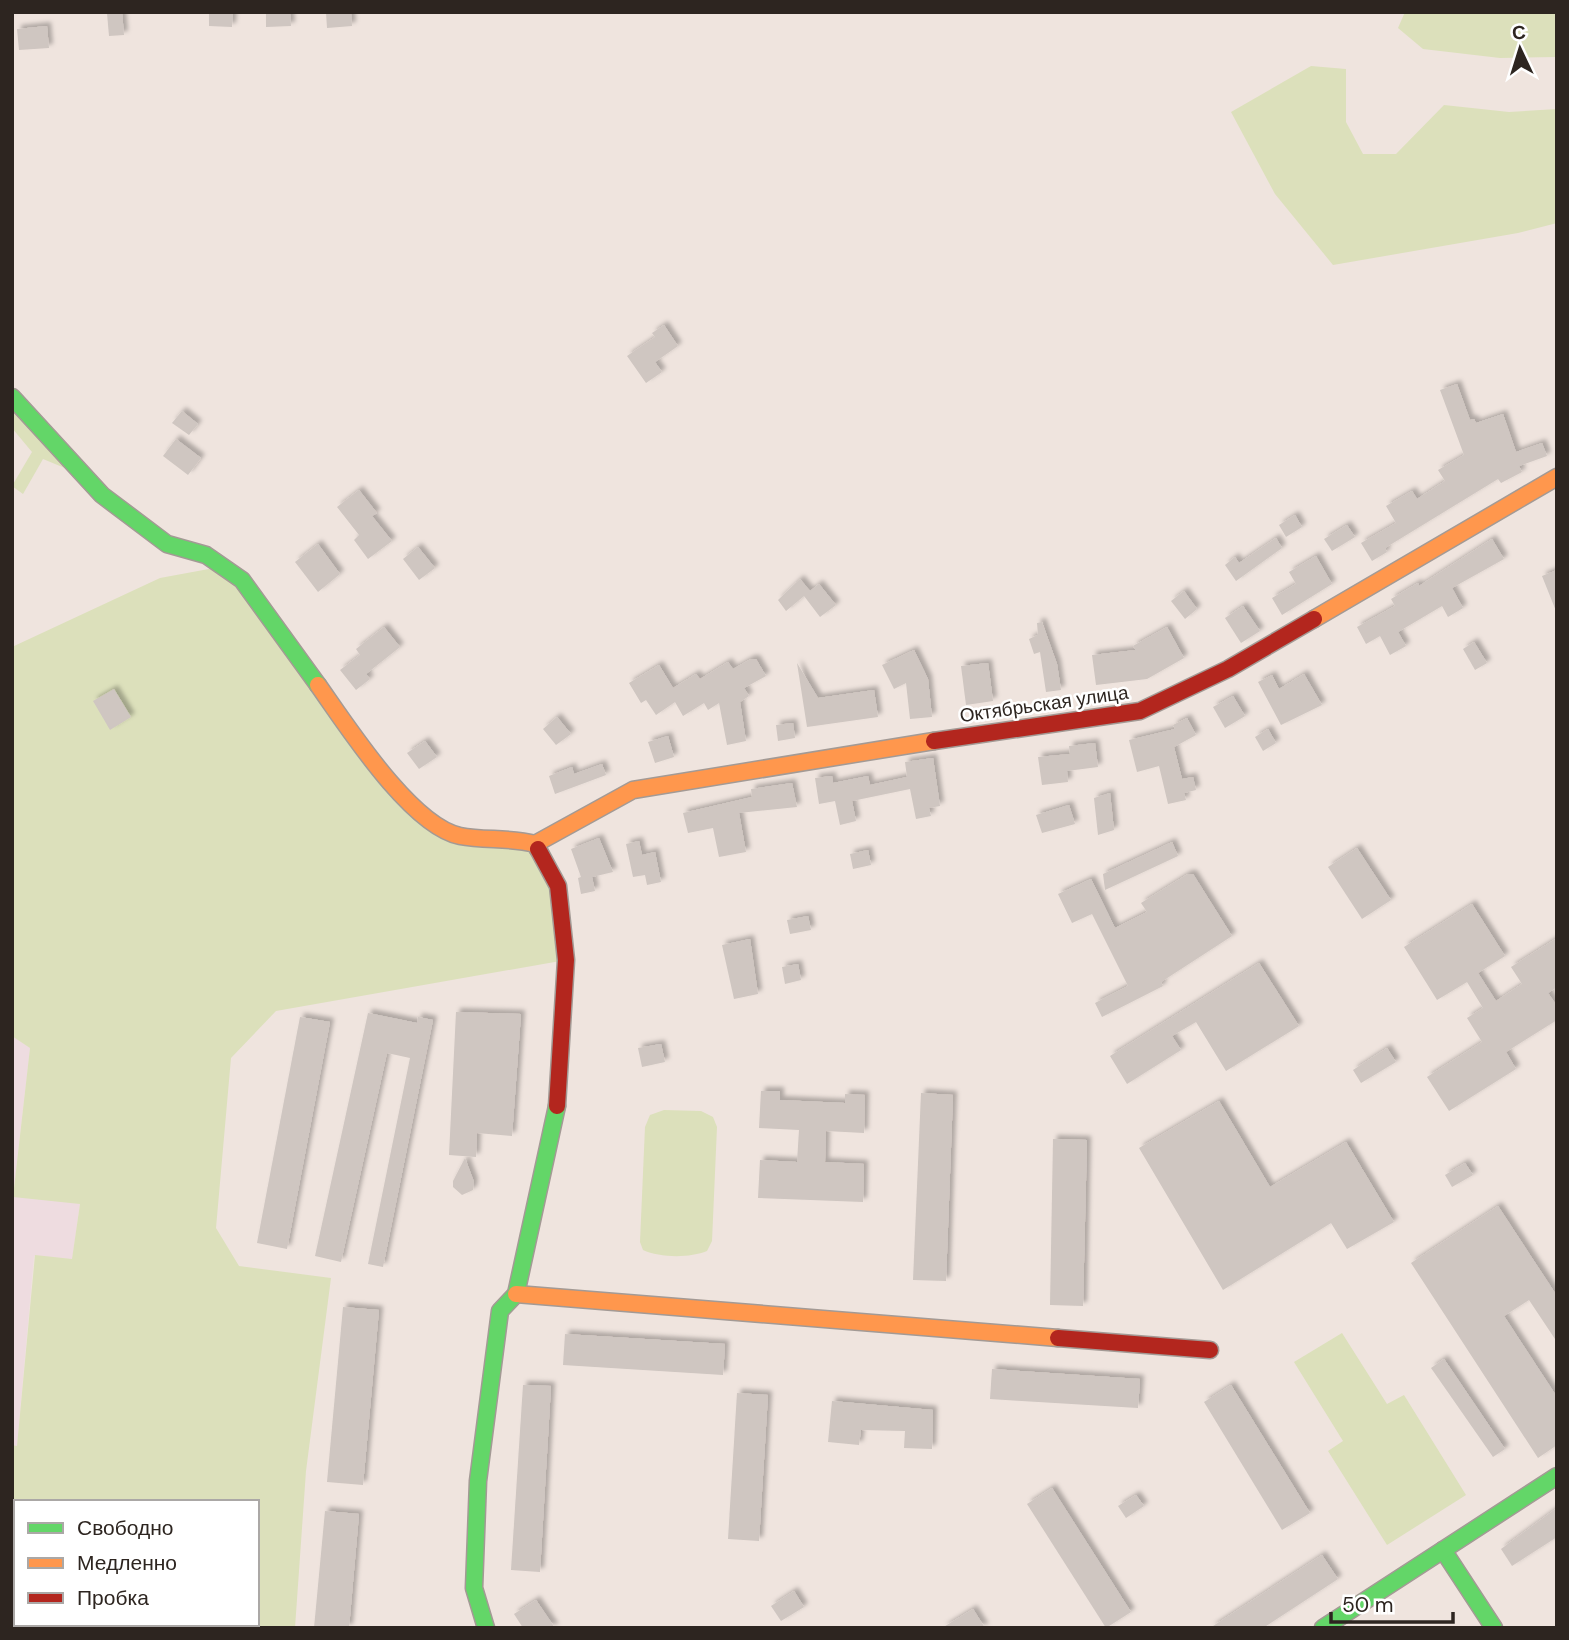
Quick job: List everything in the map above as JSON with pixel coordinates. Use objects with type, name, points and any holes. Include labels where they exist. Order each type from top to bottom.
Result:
[{"type":"street","points":[[12,397],[102,495],[167,544],[206,555],[243,580],[365,751],[425,819],[459,836],[512,838],[535,844],[558,886],[566,960],[557,1105],[516,1294],[500,1311],[479,1496],[474,1583],[479,1613],[486,1628]]},
{"type":"street","name":"Октябрьская улица","points":[[535,844],[633,790],[827,756],[1140,711],[1227,669],[1557,477]]},
{"type":"street","points":[[516,1294],[1210,1350]]},
{"type":"street","points":[[1323,1628],[1557,1476]]},
{"type":"street","points":[[1443,1550],[1494,1628]]},
{"type":"shaded area","points":[[12,1036],[30,1048],[13,1196],[80,1203],[72,1259],[34,1256],[17,1446],[12,1445]]},
{"type":"green space","points":[[1405,12],[1557,12],[1557,57],[1500,58],[1423,49],[1398,28]]},
{"type":"green space","points":[[1311,66],[1346,69],[1346,122],[1363,154],[1396,154],[1444,105],[1509,112],[1557,109],[1557,223],[1518,233],[1333,265],[1275,194],[1231,112]]},
{"type":"green space","points":[[12,409],[72,471],[43,459],[23,494],[12,486],[32,452],[12,428]]},
{"type":"green space","points":[[225,566],[425,819],[535,844],[558,886],[566,960],[276,1011],[231,1058],[216,1228],[239,1266],[331,1278],[306,1471],[295,1628],[12,1628],[12,1445],[17,1446],[35,1255],[72,1259],[80,1204],[13,1197],[30,1048],[12,1036],[12,647],[160,578]]},
{"type":"green space","points":[[664,1110],[701,1111],[713,1117],[717,1127],[712,1241],[707,1251],[692,1255],[658,1255],[643,1250],[640,1242],[645,1127],[650,1115]]},
{"type":"green space","points":[[1342,1333],[1387,1404],[1404,1395],[1466,1495],[1387,1545],[1328,1451],[1343,1441],[1294,1362]]},
{"type":"building","points":[[122,12],[124,35],[109,36],[107,13]]},
{"type":"building","points":[[209,12],[233,12],[232,27],[209,26]]},
{"type":"building","points":[[266,12],[290,12],[291,26],[266,27]]},
{"type":"building","points":[[326,12],[351,12],[352,26],[327,28]]},
{"type":"building","points":[[47,26],[49,48],[19,50],[17,29]]},
{"type":"building","points":[[664,325],[678,346],[655,362],[662,372],[646,383],[627,356],[655,337],[652,333]]},
{"type":"building","points":[[1457,384],[1470,420],[1474,419],[1476,423],[1503,414],[1516,452],[1542,443],[1547,456],[1519,466],[1522,472],[1501,483],[1498,479],[1385,548],[1387,552],[1372,561],[1361,543],[1396,523],[1386,506],[1412,491],[1417,499],[1445,481],[1438,470],[1464,455],[1440,390]]},
{"type":"building","points":[[182,411],[198,424],[189,435],[172,423]]},
{"type":"building","points":[[176,439],[201,458],[188,475],[163,456]]},
{"type":"building","points":[[359,490],[377,513],[372,516],[392,541],[368,559],[354,540],[359,535],[337,507]]},
{"type":"building","points":[[1295,515],[1302,527],[1286,537],[1279,525]]},
{"type":"building","points":[[1347,525],[1355,537],[1332,551],[1324,539]]},
{"type":"building","points":[[1276,538],[1282,548],[1236,581],[1225,565],[1235,557],[1239,563]]},
{"type":"building","points":[[1492,539],[1504,559],[1452,588],[1463,608],[1448,617],[1442,606],[1398,632],[1406,646],[1390,655],[1380,636],[1366,644],[1357,627],[1395,606],[1391,599],[1418,583],[1419,586]]},
{"type":"building","points":[[318,544],[340,574],[318,592],[295,562]]},
{"type":"building","points":[[418,547],[435,568],[419,580],[403,559]]},
{"type":"building","points":[[1316,556],[1332,584],[1282,615],[1272,598],[1296,584],[1289,572]]},
{"type":"building","points":[[1557,570],[1557,611],[1556,611],[1542,576]]},
{"type":"building","points":[[800,579],[810,591],[819,584],[836,605],[820,617],[804,596],[786,611],[778,600]]},
{"type":"building","points":[[1184,591],[1197,609],[1185,619],[1171,601]]},
{"type":"building","points":[[1243,606],[1260,631],[1241,643],[1225,618]]},
{"type":"building","points":[[1042,622],[1057,664],[1061,690],[1046,692],[1040,652],[1034,654],[1029,639],[1038,635],[1037,623]]},
{"type":"building","points":[[384,627],[400,647],[366,674],[370,679],[356,690],[340,670],[360,655],[356,649]]},
{"type":"building","points":[[1167,627],[1184,658],[1147,679],[1096,685],[1092,655],[1136,650],[1133,646]]},
{"type":"building","points":[[1474,642],[1487,663],[1475,670],[1463,649]]},
{"type":"building","points":[[914,650],[928,679],[932,717],[910,719],[906,683],[894,689],[882,665]]},
{"type":"building","points":[[756,659],[766,676],[744,688],[749,696],[740,702],[746,741],[727,745],[719,703],[708,710],[704,703],[683,716],[675,702],[656,715],[646,700],[641,703],[629,683],[659,665],[673,688],[696,674],[700,679],[728,662],[733,669]]},
{"type":"building","points":[[797,663],[818,698],[874,690],[878,717],[807,727]]},
{"type":"building","points":[[988,663],[993,701],[966,705],[961,666]]},
{"type":"building","points":[[1304,674],[1322,705],[1281,725],[1258,682],[1272,675],[1279,689]]},
{"type":"building","points":[[114,689],[131,717],[110,730],[93,701]]},
{"type":"building","points":[[1233,696],[1245,716],[1225,728],[1213,707]]},
{"type":"building","points":[[557,717],[571,734],[556,745],[543,729]]},
{"type":"building","points":[[1187,718],[1196,735],[1174,747],[1182,779],[1193,777],[1196,790],[1184,793],[1186,800],[1168,804],[1159,766],[1137,772],[1129,740],[1175,729],[1173,725]]},
{"type":"building","points":[[793,723],[795,738],[778,741],[776,725]]},
{"type":"building","points":[[1268,729],[1276,743],[1263,751],[1255,737]]},
{"type":"building","points":[[668,736],[674,757],[655,763],[648,742]]},
{"type":"building","points":[[425,741],[437,757],[419,769],[407,753]]},
{"type":"building","points":[[1095,743],[1098,767],[1067,771],[1068,782],[1042,785],[1038,757],[1070,754],[1069,746]]},
{"type":"building","points":[[933,758],[940,806],[929,808],[931,816],[916,819],[910,789],[852,801],[856,821],[840,825],[835,801],[819,804],[815,778],[832,776],[833,783],[868,776],[870,785],[907,777],[905,762]]},
{"type":"building","points":[[602,764],[606,775],[555,794],[549,776],[572,767],[574,774]]},
{"type":"building","points":[[792,783],[797,807],[739,813],[746,852],[719,857],[713,828],[688,833],[683,813],[752,797],[751,789]]},
{"type":"building","points":[[1110,793],[1114,830],[1098,835],[1094,798]]},
{"type":"building","points":[[1069,805],[1075,824],[1042,833],[1036,815]]},
{"type":"building","points":[[599,838],[613,872],[592,877],[595,891],[581,894],[578,878],[581,877],[571,849]]},
{"type":"building","points":[[639,841],[642,855],[655,852],[661,882],[647,885],[645,875],[633,877],[626,844]]},
{"type":"building","points":[[1172,842],[1178,856],[1105,890],[1103,874]]},
{"type":"building","points":[[1357,848],[1391,900],[1362,919],[1328,867]]},
{"type":"building","points":[[868,850],[871,865],[853,869],[850,854]]},
{"type":"building","points":[[1188,874],[1193,874],[1232,936],[1161,982],[1163,986],[1102,1017],[1095,1003],[1128,986],[1092,914],[1072,923],[1058,894],[1091,879],[1115,928],[1147,912],[1141,903]]},
{"type":"building","points":[[1472,904],[1505,956],[1478,973],[1496,1001],[1522,984],[1511,967],[1557,938],[1557,987],[1548,993],[1557,1006],[1557,1020],[1506,1052],[1516,1069],[1449,1111],[1427,1077],[1482,1042],[1467,1018],[1483,1008],[1467,982],[1437,1000],[1404,947]]},
{"type":"building","points":[[808,916],[811,930],[790,934],[787,920]]},
{"type":"building","points":[[750,939],[758,994],[734,999],[722,945]]},
{"type":"building","points":[[1259,963],[1299,1026],[1226,1071],[1196,1022],[1172,1036],[1181,1050],[1127,1084],[1110,1056]]},
{"type":"building","points":[[798,964],[801,980],[785,984],[782,967]]},
{"type":"building","points":[[456,1012],[521,1014],[512,1136],[477,1133],[476,1157],[449,1155]]},
{"type":"building","points":[[368,1013],[417,1023],[418,1017],[433,1020],[383,1267],[368,1264],[410,1058],[387,1053],[341,1262],[315,1256]]},
{"type":"building","points":[[300,1017],[330,1022],[287,1249],[257,1243]]},
{"type":"building","points":[[661,1044],[665,1062],[642,1067],[638,1048]]},
{"type":"building","points":[[1387,1048],[1396,1062],[1361,1083],[1353,1070]]},
{"type":"building","points":[[761,1091],[780,1091],[780,1100],[845,1103],[845,1094],[865,1095],[864,1133],[826,1131],[825,1162],[864,1164],[863,1202],[758,1198],[760,1160],[797,1162],[799,1130],[759,1128]]},
{"type":"building","points":[[921,1093],[953,1095],[946,1281],[913,1280]]},
{"type":"building","points":[[1219,1101],[1270,1187],[1346,1142],[1394,1222],[1347,1249],[1331,1223],[1223,1290],[1139,1148]]},
{"type":"building","points":[[1053,1139],[1087,1140],[1083,1306],[1050,1305]]},
{"type":"building","points":[[465,1158],[474,1182],[473,1190],[462,1195],[453,1187],[453,1181]]},
{"type":"building","points":[[1465,1163],[1473,1175],[1452,1187],[1445,1175]]},
{"type":"building","points":[[1498,1206],[1557,1296],[1557,1342],[1529,1300],[1504,1316],[1557,1397],[1557,1445],[1538,1458],[1411,1263]]},
{"type":"building","points":[[343,1307],[379,1310],[363,1485],[327,1482]]},
{"type":"building","points":[[565,1334],[725,1344],[723,1375],[563,1365]]},
{"type":"building","points":[[1444,1359],[1505,1449],[1493,1457],[1431,1368]]},
{"type":"building","points":[[992,1369],[1140,1379],[1138,1408],[990,1399]]},
{"type":"building","points":[[523,1385],[551,1386],[540,1572],[511,1570]]},
{"type":"building","points":[[1231,1385],[1310,1513],[1282,1530],[1204,1402]]},
{"type":"building","points":[[737,1393],[768,1395],[759,1541],[728,1539]]},
{"type":"building","points":[[832,1401],[933,1410],[932,1449],[904,1448],[905,1431],[861,1430],[859,1445],[828,1442]]},
{"type":"building","points":[[1052,1488],[1131,1612],[1106,1628],[1027,1504]]},
{"type":"building","points":[[1136,1495],[1144,1506],[1126,1518],[1118,1506]]},
{"type":"building","points":[[1557,1508],[1557,1537],[1512,1566],[1501,1549]]},
{"type":"building","points":[[325,1511],[359,1514],[349,1628],[314,1628]]},
{"type":"building","points":[[1322,1555],[1338,1579],[1263,1628],[1210,1628]]},
{"type":"building","points":[[794,1591],[804,1607],[781,1621],[771,1606]]},
{"type":"building","points":[[536,1600],[555,1628],[523,1628],[514,1614]]},
{"type":"building","points":[[973,1609],[985,1628],[942,1628]]},
{"type":"traffic: fast","points":[[12,397],[102,495],[167,544],[206,555],[242,580],[318,685]]},
{"type":"traffic: fast","points":[[486,1628],[474,1588],[478,1481],[500,1311],[516,1294],[557,1106]]},
{"type":"traffic: fast","points":[[1323,1628],[1557,1476]]},
{"type":"traffic: fast","points":[[1443,1550],[1494,1628]]},
{"type":"traffic: slow","points":[[1314,619],[1557,477]]},
{"type":"traffic: slow","points":[[318,685],[382,772],[421,814],[441,828],[460,836],[526,842],[535,844],[538,849]]},
{"type":"traffic: slow","points":[[535,844],[633,790],[934,741]]},
{"type":"traffic: slow","points":[[516,1294],[1058,1338]]},
{"type":"traffic: jam","points":[[934,741],[1140,711],[1228,669],[1314,619]]},
{"type":"traffic: jam","points":[[538,849],[558,886],[566,960],[557,1106]]},
{"type":"traffic: jam","points":[[1058,1338],[1210,1350]]}]
